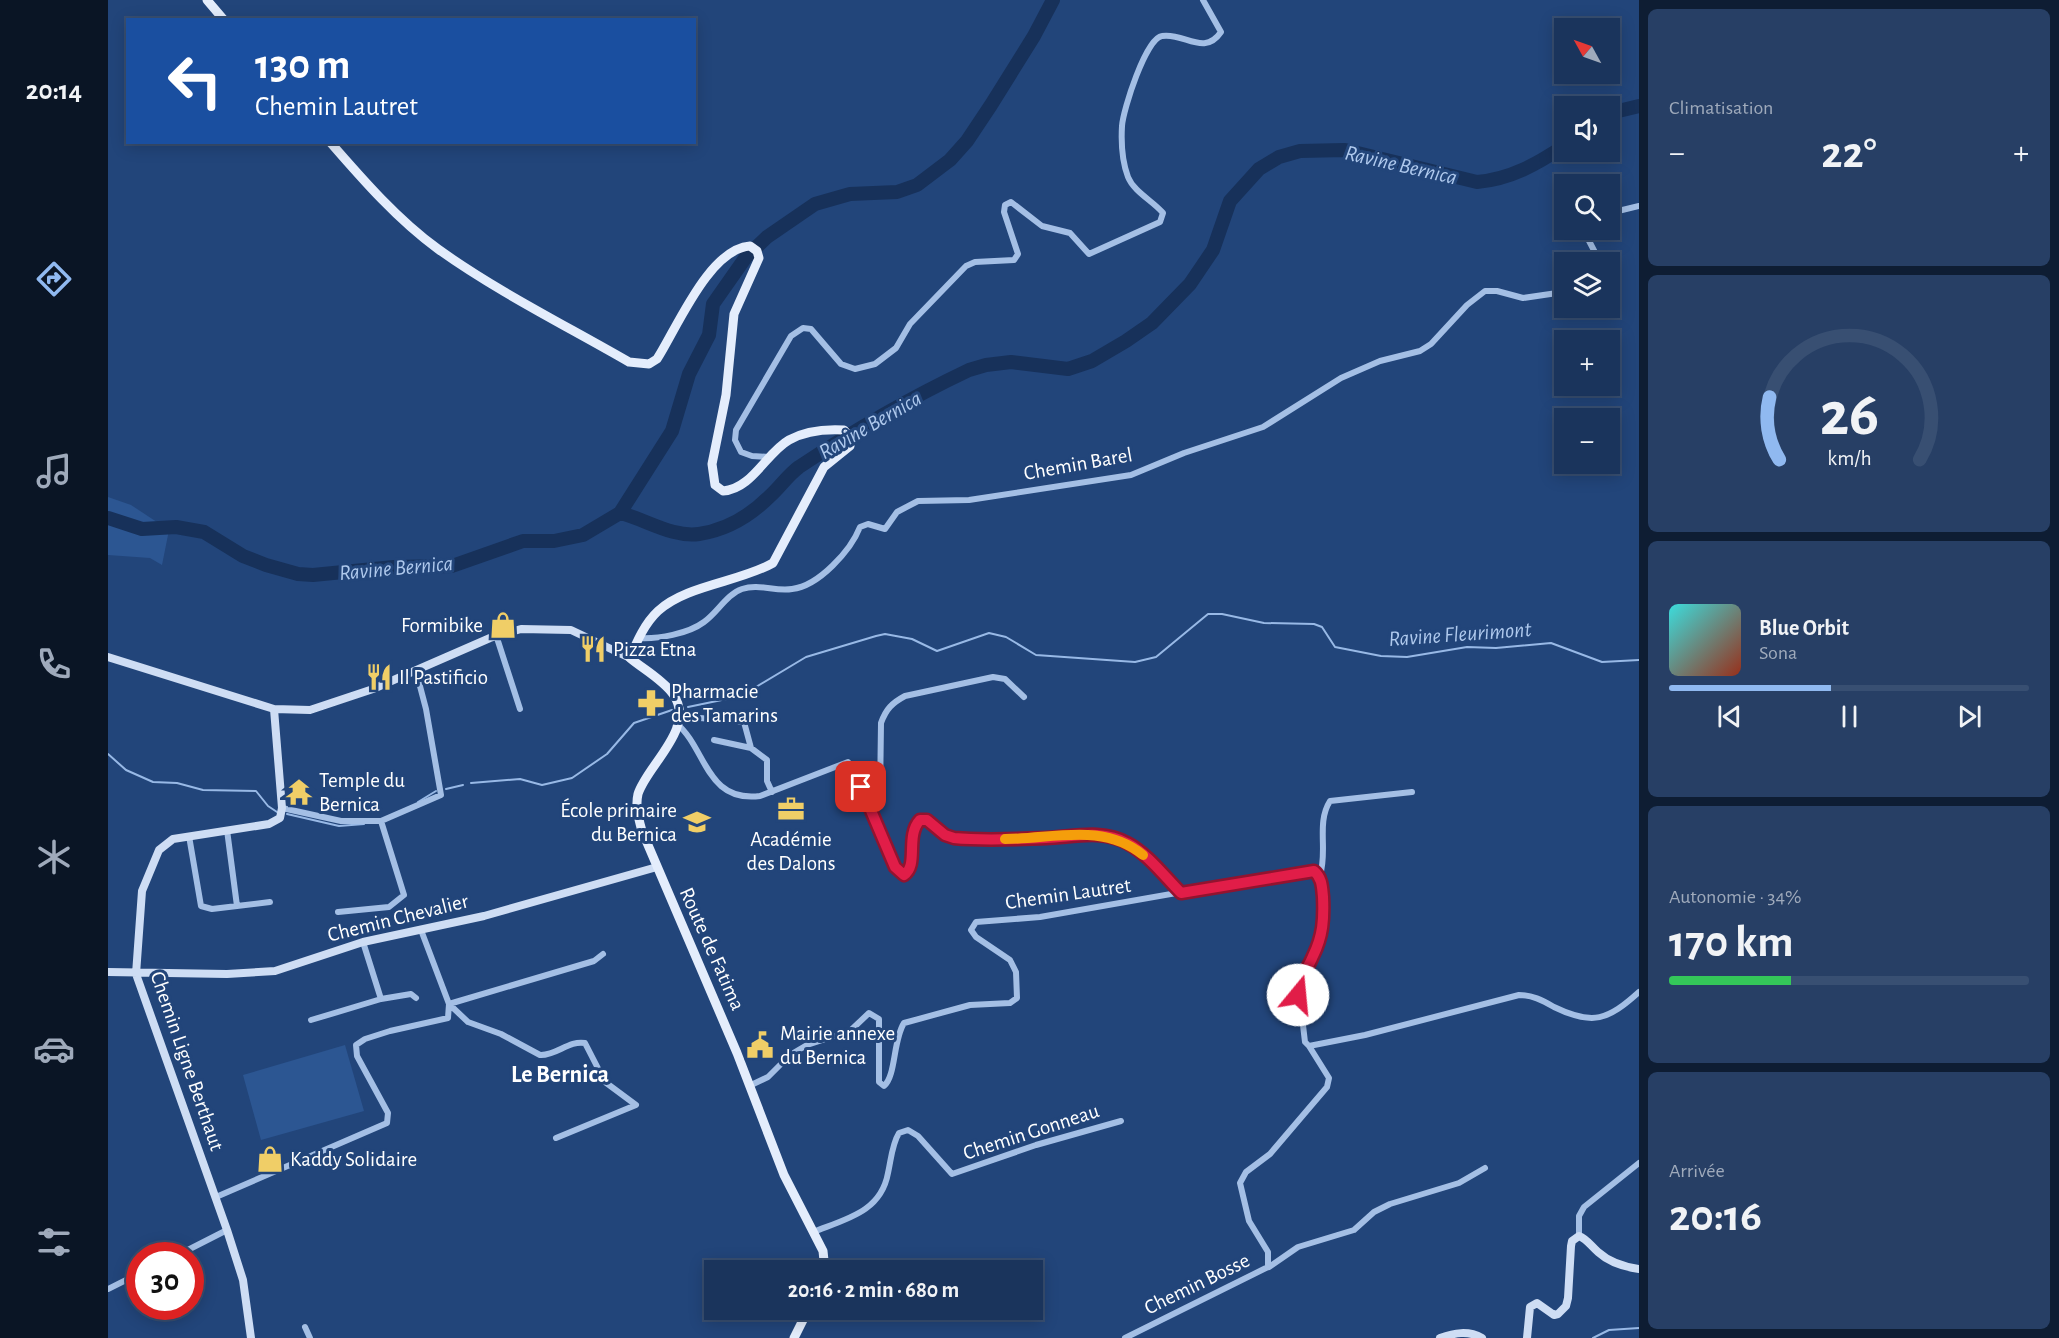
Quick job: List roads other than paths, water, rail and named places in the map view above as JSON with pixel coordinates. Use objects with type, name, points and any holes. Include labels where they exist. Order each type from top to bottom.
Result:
[{"type":"main road","points":[[207,0],[222,18]]},
{"type":"main road","points":[[332,144],[408,224],[438,249],[496,286],[629,362],[649,364],[657,358],[696,289],[712,271],[742,246],[750,246],[757,250],[759,258],[734,314],[726,395],[712,464],[715,485],[723,490],[735,488],[789,440],[799,436],[824,430],[844,430],[851,438],[850,446],[824,467],[773,563],[678,598],[659,610],[639,638],[630,658],[674,695],[678,705],[678,720]]},
{"type":"main road","name":"Route de Fatima","points":[[678,720],[662,758],[638,794],[637,803],[642,831],[737,1053],[784,1175],[823,1251],[824,1260]]},
{"type":"main road","points":[[794,1338],[803,1320]]},
{"type":"street","points":[[769,457],[741,452],[735,440],[736,430],[791,336],[803,328],[811,329],[841,364],[855,369],[875,364],[896,348],[910,324],[966,266],[975,262],[1014,260],[1018,254],[1004,212],[1005,205],[1011,202],[1042,226],[1070,233],[1089,254],[1160,222],[1163,213],[1129,179],[1122,152],[1125,108],[1151,42],[1161,35],[1176,36],[1193,44],[1204,44],[1216,39],[1221,32],[1203,0]]},
{"type":"street","points":[[1620,211],[1639,206]]},
{"type":"street","name":"Chemin Barel","points":[[639,638],[655,639],[703,623],[740,589],[756,586],[792,590],[805,585],[829,569],[854,543],[860,527],[868,524],[885,530],[897,512],[918,501],[969,500],[1083,481],[1121,478],[1184,453],[1263,427],[1341,378],[1380,361],[1420,351],[1431,344],[1467,305],[1485,291],[1497,291],[1523,298],[1554,293]]},
{"type":"street","points":[[108,657],[274,709],[310,710],[416,671],[496,635],[534,627],[571,630],[630,658]]},
{"type":"street","points":[[496,635],[520,709]]},
{"type":"street","points":[[274,709],[282,808],[341,821],[381,821],[441,795],[426,709],[416,671]]},
{"type":"street","points":[[871,808],[876,805],[880,797],[881,723],[888,707],[895,701],[905,696],[993,677],[1005,679],[1024,698]]},
{"type":"street","points":[[751,748],[744,722],[695,717],[678,720],[707,772],[719,784],[748,798],[772,792],[848,762],[871,808],[895,867],[904,875],[910,869],[915,826],[920,820],[927,820],[945,835],[954,838],[1014,839],[1082,835],[1111,837],[1128,844],[1142,855],[1181,893]]},
{"type":"street","points":[[714,740],[751,748],[767,760],[767,781],[772,792]]},
{"type":"street","points":[[1412,792],[1330,801],[1324,811],[1324,856],[1320,875],[1324,922],[1312,959],[1298,983],[1305,1042],[1309,1046],[1365,1035],[1518,995],[1529,995],[1574,1015],[1596,1019],[1608,1016],[1620,1009],[1639,992]]},
{"type":"street","name":"Chemin Ligne Berthaut","points":[[250,1338],[243,1280],[216,1197],[136,975],[142,891],[153,859],[159,850],[173,839],[270,824],[280,818],[282,808]]},
{"type":"street","points":[[338,912],[389,907],[404,895],[381,821]]},
{"type":"street","points":[[227,830],[237,906]]},
{"type":"street","points":[[189,836],[201,906],[212,909],[270,902]]},
{"type":"street","name":"Chemin Chevalier","points":[[108,972],[136,975],[227,975],[275,971],[363,942],[540,901],[657,867]]},
{"type":"street","name":"Chemin Lautret","points":[[749,1086],[760,1082],[790,1055],[807,1045],[850,1031],[868,1013],[879,1019],[879,1082],[884,1086],[890,1079],[894,1048],[904,1023],[970,1005],[1010,1003],[1017,998],[1016,972],[1010,960],[976,937],[971,930],[976,922],[1040,917],[1308,870],[1320,875]]},
{"type":"street","points":[[216,1197],[387,1123],[388,1113],[357,1056],[356,1045],[364,1039],[390,1031],[444,1021],[450,1014],[449,1004],[421,930]]},
{"type":"street","points":[[363,942],[381,999]]},
{"type":"street","points":[[449,1004],[594,961],[603,954]]},
{"type":"street","points":[[311,1020],[381,999],[411,994],[416,998]]},
{"type":"street","points":[[449,1004],[468,1022],[501,1034],[546,1056],[578,1042],[585,1043],[605,1082],[636,1105],[556,1138]]},
{"type":"street","name":"Chemin Bosse","points":[[1125,1338],[1268,1267],[1268,1252],[1249,1221],[1240,1183],[1246,1172],[1270,1154],[1327,1087],[1329,1078],[1309,1046]]},
{"type":"street","name":"Chemin Gonneau","points":[[813,1232],[859,1214],[876,1203],[886,1186],[899,1133],[908,1130],[918,1136],[952,1174],[1036,1145],[1121,1121]]},
{"type":"street","points":[[1579,1236],[1579,1216],[1584,1207],[1639,1163]]},
{"type":"street","points":[[1268,1267],[1298,1247],[1354,1230],[1374,1212],[1390,1204],[1460,1184],[1485,1168]]},
{"type":"street","points":[[203,1242],[227,1230]]},
{"type":"street","points":[[1579,1236],[1585,1238],[1600,1254],[1616,1263],[1639,1269]]},
{"type":"street","points":[[1527,1338],[1530,1307],[1537,1303],[1554,1314],[1558,1314],[1566,1306],[1570,1246],[1572,1241],[1579,1236]]},
{"type":"street","points":[[108,1289],[126,1281]]},
{"type":"street","points":[[305,1327],[310,1338]]},
{"type":"street","points":[[1440,1338],[1454,1333],[1475,1334],[1482,1338]]},
{"type":"waterway","points":[[620,513],[672,431],[689,374],[709,335],[713,304],[746,257],[767,237],[815,204],[850,194],[897,192],[917,185],[950,160],[967,141],[991,105],[1034,36],[1053,0]]},
{"type":"waterway","name":"Ravine Bernica","points":[[1620,111],[1639,106]]},
{"type":"waterway","name":"Ravine Bernica","points":[[108,518],[142,529],[176,527],[204,532],[243,556],[298,574],[313,575],[394,567],[452,566],[523,541],[554,541],[583,535],[620,513],[669,531],[689,534],[709,532],[746,515],[763,503],[795,470],[840,441],[969,370],[1011,362],[1068,369],[1092,361],[1126,341],[1152,323],[1190,284],[1213,250],[1230,201],[1259,169],[1279,157],[1300,151],[1345,150],[1477,182],[1501,178],[1523,170],[1554,152]]},
{"type":"waterway","name":"Ravine Fleurimont","points":[[688,707],[741,696],[806,657],[885,634],[912,639],[937,651],[989,633],[1006,637],[1036,655],[1135,662],[1156,657],[1208,614],[1222,614],[1264,623],[1314,624],[1322,627],[1335,647],[1381,656],[1407,657],[1467,647],[1496,648],[1551,643],[1602,662],[1639,660]]},
{"type":"waterway","name":"Ravine Fleurimont","points":[[471,783],[520,779],[542,785],[572,778],[607,754],[634,723],[672,710]]},
{"type":"waterway","name":"Ravine Fleurimont","points":[[108,754],[126,770],[153,782],[177,783],[203,790],[256,791],[268,806],[277,812]]},
{"type":"waterway","name":"Ravine Fleurimont","points":[[446,789],[463,785]]},
{"type":"waterway","name":"Ravine Fleurimont","points":[[418,802],[436,791]]},
{"type":"waterway","name":"Ravine Fleurimont","points":[[287,814],[339,826],[364,824]]},
{"type":"waterway","points":[[1593,1338],[1609,1330],[1639,1328]]},
{"type":"place","name":"Formibike","points":[[503,625]]},
{"type":"place","name":"Pizza Etna","points":[[593,649]]},
{"type":"place","name":"Il Pastificio","points":[[379,677]]},
{"type":"place","name":"Pharmacie des Tamarins","points":[[651,703]]},
{"type":"place","name":"Temple du Bernica","points":[[299,792]]},
{"type":"place","name":"Académie des Dalons","points":[[791,809]]},
{"type":"place","name":"École primaire du Bernica","points":[[697,822]]},
{"type":"place","name":"Mairie annexe du Bernica","points":[[760,1045]]},
{"type":"place","name":"Kaddy Solidaire","points":[[270,1159]]},
{"type":"district","name":"Le Bernica","points":[[560,1075]]}]
